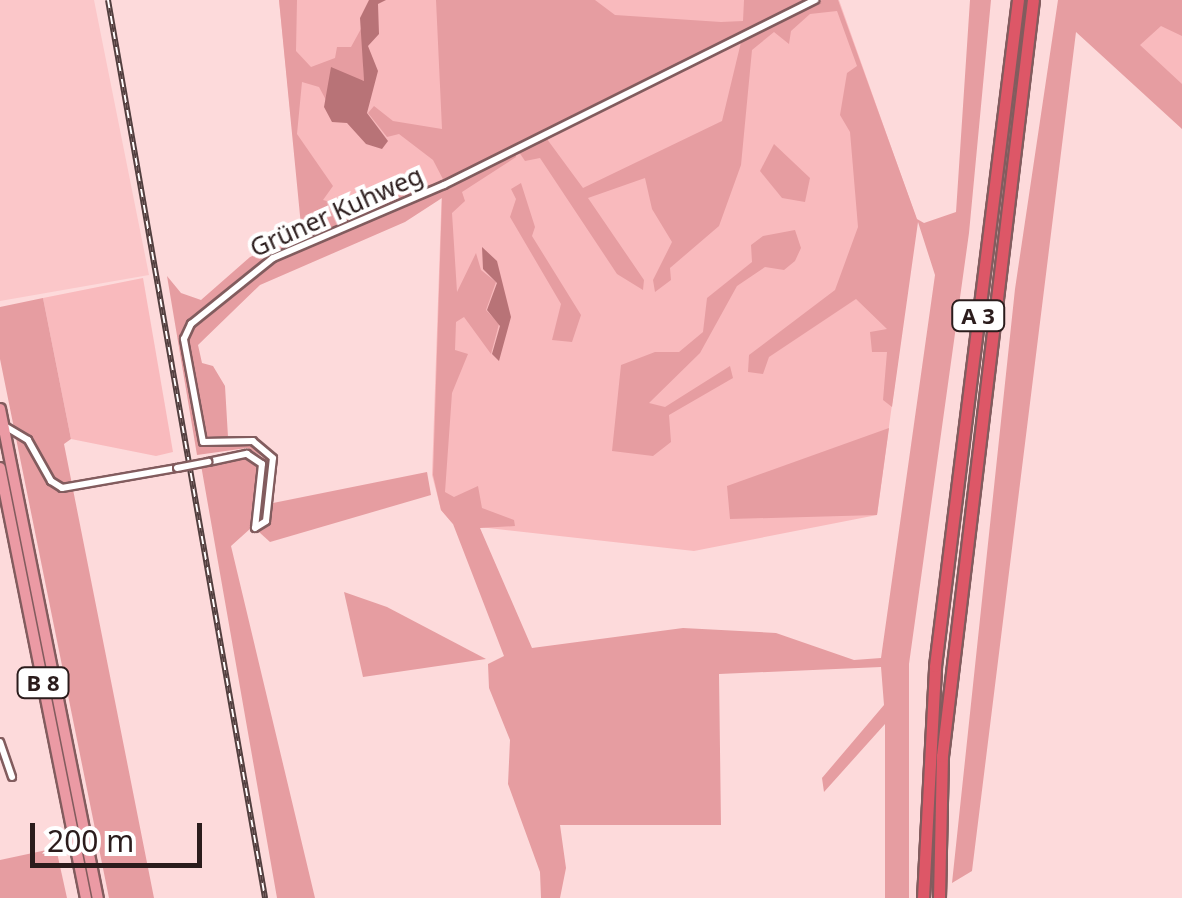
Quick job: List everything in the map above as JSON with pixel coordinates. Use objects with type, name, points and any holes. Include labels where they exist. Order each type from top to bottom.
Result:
[{"type":"highway","name":"A 3","points":[[923,898],[935,666],[1018,0]]},
{"type":"highway","name":"A 3","points":[[939,898],[956,628],[1032,0]]},
{"type":"main road","name":"B 8","points":[[0,409],[98,898]]},
{"type":"main road","name":"B 8","points":[[0,468],[86,898]]},
{"type":"street","name":"Grüner Kuhweg","points":[[3,426],[28,440],[51,481],[62,488],[247,454],[258,458],[263,471],[254,528],[263,524],[273,458],[254,441],[203,442],[184,339],[187,328],[248,272],[444,185],[815,0]]},
{"type":"street","points":[[0,742],[12,777]]},
{"type":"shaded area","points":[[0,0],[94,0],[149,275],[0,301]]},
{"type":"shaded area","points":[[279,0],[839,0],[917,220],[877,515],[694,551],[453,524],[441,510],[432,475],[442,185],[303,236]]},
{"type":"shaded area","points":[[279,0],[297,0],[296,51],[311,67],[335,58],[337,47],[351,47],[362,27],[364,81],[349,77],[326,100],[319,87],[302,82],[297,134],[333,186],[323,200],[347,206],[361,189],[442,184],[515,150],[516,157],[462,192],[465,201],[452,213],[457,292],[476,253],[481,270],[496,282],[486,310],[499,324],[491,354],[464,317],[456,322],[455,350],[468,354],[452,393],[445,492],[454,497],[478,486],[482,508],[514,520],[515,526],[480,528],[532,648],[683,628],[776,633],[854,660],[881,658],[935,275],[918,222],[892,407],[883,400],[887,352],[872,352],[870,332],[887,329],[856,299],[769,357],[763,374],[748,372],[749,355],[835,290],[858,227],[850,132],[840,115],[847,73],[857,66],[837,11],[810,14],[791,31],[789,44],[774,32],[752,50],[741,165],[719,226],[670,268],[671,280],[655,292],[653,280],[672,242],[652,209],[645,178],[588,198],[644,280],[643,290],[617,274],[540,158],[525,161],[517,149],[544,135],[583,188],[722,121],[742,38],[822,0],[838,0],[917,219],[924,223],[956,212],[970,0],[991,0],[969,233],[909,664],[909,898],[885,898],[885,724],[824,792],[822,778],[884,705],[881,667],[719,674],[721,825],[560,825],[566,868],[560,898],[541,898],[540,872],[508,784],[510,740],[489,688],[488,664],[504,656],[453,524],[441,510],[433,475],[442,198],[405,222],[260,285],[198,345],[202,363],[213,366],[225,386],[228,437],[249,436],[270,458],[265,519],[259,518],[267,473],[263,457],[247,448],[197,455],[167,276],[181,293],[201,300],[250,257],[302,236]]},
{"type":"shaded area","points":[[369,0],[386,0],[378,4],[379,34],[368,46],[378,71],[367,113],[388,141],[382,149],[366,144],[347,123],[332,122],[324,107],[331,67],[364,81],[360,18]]},
{"type":"shaded area","points":[[436,0],[595,0],[615,15],[721,22],[743,21],[744,0],[811,0],[445,183],[433,160],[399,134],[387,137],[368,113],[374,106],[393,121],[442,129]]},
{"type":"shaded area","points":[[1058,0],[1182,0],[1182,36],[1161,26],[1140,45],[1182,84],[1182,129],[1076,32],[972,871],[952,883],[1015,289]]},
{"type":"shaded area","points":[[1182,0],[1182,113],[1111,42]]},
{"type":"shaded area","points":[[774,144],[810,178],[805,202],[782,198],[760,171]]},
{"type":"shaded area","points":[[521,183],[535,227],[532,236],[581,315],[572,342],[552,340],[561,304],[510,217],[516,199],[511,189]]},
{"type":"shaded area","points":[[795,230],[801,248],[795,261],[784,270],[765,267],[737,286],[700,353],[649,403],[665,407],[730,366],[733,378],[669,415],[671,442],[653,456],[612,451],[621,365],[655,352],[679,352],[703,332],[707,298],[752,262],[751,245],[763,236]]},
{"type":"shaded area","points":[[482,247],[497,261],[511,317],[499,361],[492,354],[500,326],[487,310],[497,283],[483,269]]},
{"type":"shaded area","points":[[143,278],[173,452],[156,456],[71,439],[43,298]]},
{"type":"shaded area","points":[[43,298],[71,439],[64,444],[154,898],[109,898],[0,359],[0,307]]},
{"type":"shaded area","points":[[889,428],[877,515],[730,519],[727,486]]},
{"type":"shaded area","points":[[246,456],[259,465],[251,528],[231,546],[315,898],[277,898],[201,465]]},
{"type":"shaded area","points":[[427,472],[431,495],[270,542],[259,532],[268,504]]},
{"type":"shaded area","points":[[344,592],[387,607],[486,659],[363,677]]},
{"type":"shaded area","points":[[56,848],[67,898],[0,898],[0,860]]},
{"type":"railway","points":[[108,0],[265,898]]}]
